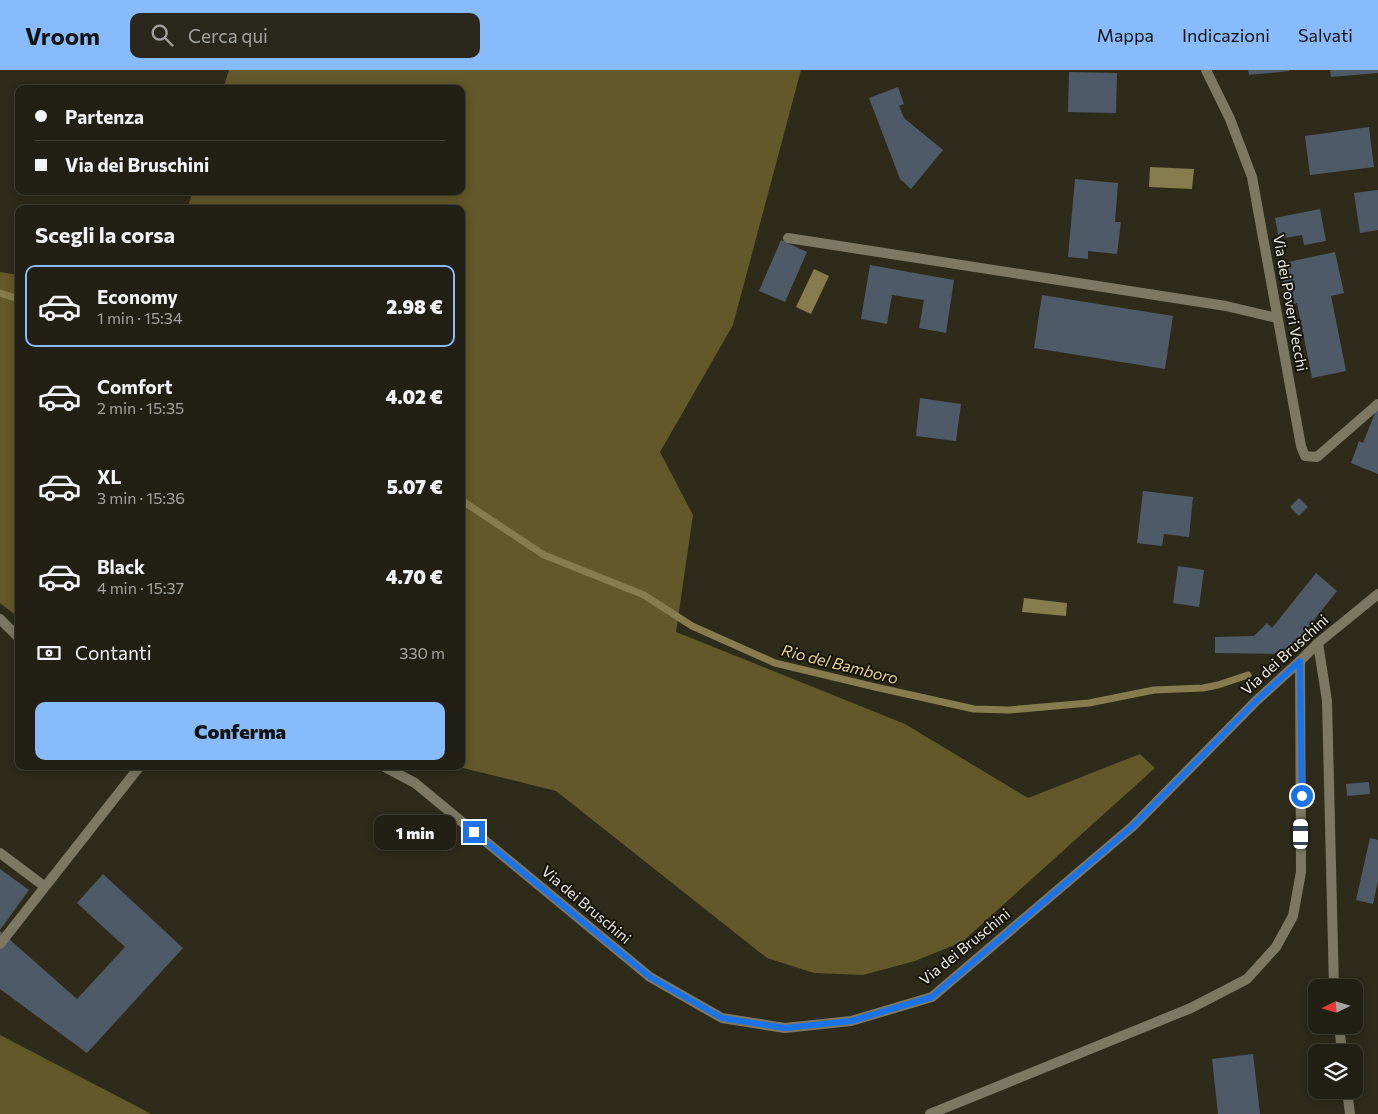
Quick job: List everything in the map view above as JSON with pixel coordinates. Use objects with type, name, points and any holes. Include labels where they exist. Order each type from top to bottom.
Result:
[{"type":"street","name":"Via dei Poveri Vecchi","points":[[1206,70],[1230,119],[1252,177],[1301,446],[1305,456],[1317,457],[1378,404]]},
{"type":"street","points":[[788,238],[1226,306],[1277,318]]},
{"type":"street","name":"Via dei Bruschini","points":[[391,770],[415,783],[650,977],[722,1018],[785,1028],[851,1021],[932,997],[1133,826],[1256,701],[1318,642],[1378,594]]},
{"type":"street","points":[[0,619],[15,634]]},
{"type":"street","points":[[1318,642],[1326,701],[1334,979]]},
{"type":"street","points":[[930,1114],[1191,1008],[1247,979],[1276,947],[1293,916],[1301,872],[1300,661]]},
{"type":"street","points":[[0,944],[137,770]]},
{"type":"street","points":[[0,853],[44,886]]},
{"type":"street","points":[[1348,1099],[1350,1114]]},
{"type":"shaded area","points":[[229,70],[801,70],[733,325],[660,452],[693,515],[676,632],[905,724],[1028,798],[1140,754],[1155,768],[962,942],[915,961],[863,975],[814,973],[767,958],[556,791],[465,768],[465,205],[188,205],[192,195],[465,195],[465,85],[224,85]]},
{"type":"shaded area","points":[[1150,167],[1194,169],[1192,189],[1149,187]]},
{"type":"shaded area","points":[[814,269],[829,276],[811,314],[796,307]]},
{"type":"shaded area","points":[[0,272],[15,274],[15,615],[0,603]]},
{"type":"shaded area","points":[[1024,598],[1067,603],[1066,616],[1022,612]]},
{"type":"shaded area","points":[[0,1035],[140,1108],[151,1114],[0,1114]]},
{"type":"building","points":[[1248,70],[1289,70],[1289,71],[1249,75]]},
{"type":"building","points":[[1330,70],[1378,70],[1378,73],[1331,77]]},
{"type":"building","points":[[1069,72],[1117,73],[1116,113],[1068,112]]},
{"type":"building","points":[[898,87],[904,104],[899,106],[904,118],[943,150],[911,189],[900,179],[869,98]]},
{"type":"building","points":[[1369,127],[1374,167],[1310,175],[1305,136]]},
{"type":"building","points":[[1075,179],[1118,183],[1115,222],[1121,222],[1117,254],[1088,251],[1088,259],[1068,257]]},
{"type":"building","points":[[1378,190],[1378,230],[1360,233],[1354,193]]},
{"type":"building","points":[[1320,209],[1326,241],[1304,245],[1302,235],[1279,239],[1275,218]]},
{"type":"building","points":[[781,240],[807,252],[785,302],[759,291]]},
{"type":"building","points":[[1335,252],[1344,293],[1331,296],[1346,371],[1312,378],[1297,303],[1288,305],[1279,264]]},
{"type":"building","points":[[870,265],[954,280],[946,333],[919,328],[924,300],[892,295],[887,324],[861,319]]},
{"type":"building","points":[[1042,295],[1173,316],[1165,369],[1034,348]]},
{"type":"building","points":[[920,398],[961,404],[956,441],[916,436]]},
{"type":"building","points":[[1377,408],[1378,474],[1351,463],[1359,441],[1363,443]]},
{"type":"building","points":[[1143,491],[1193,497],[1189,537],[1164,534],[1162,546],[1137,543]]},
{"type":"building","points":[[1299,498],[1308,507],[1299,516],[1290,507]]},
{"type":"building","points":[[1178,566],[1204,570],[1199,607],[1173,603]]},
{"type":"building","points":[[1316,573],[1337,591],[1287,654],[1215,653],[1215,637],[1254,636],[1267,623],[1272,628]]},
{"type":"building","points":[[1369,782],[1370,794],[1347,796],[1346,784]]},
{"type":"building","points":[[1370,838],[1378,840],[1378,881],[1373,904],[1356,900]]},
{"type":"building","points":[[0,869],[29,890],[0,930]]},
{"type":"building","points":[[103,874],[183,948],[87,1053],[0,989],[0,931],[77,999],[125,947],[77,903]]},
{"type":"building","points":[[1253,1054],[1260,1114],[1218,1114],[1212,1059]]},
{"type":"waterway","name":"Rio del Bamboro","points":[[0,293],[15,298]]},
{"type":"waterway","name":"Rio del Bamboro","points":[[465,503],[544,555],[644,595],[692,626],[775,663],[974,709],[1009,710],[1089,703],[1154,690],[1203,688],[1248,675]]},
{"type":"route","points":[[474,832],[650,977],[722,1018],[785,1028],[851,1021],[932,997],[1133,826],[1256,701],[1300,661],[1302,796]]}]
